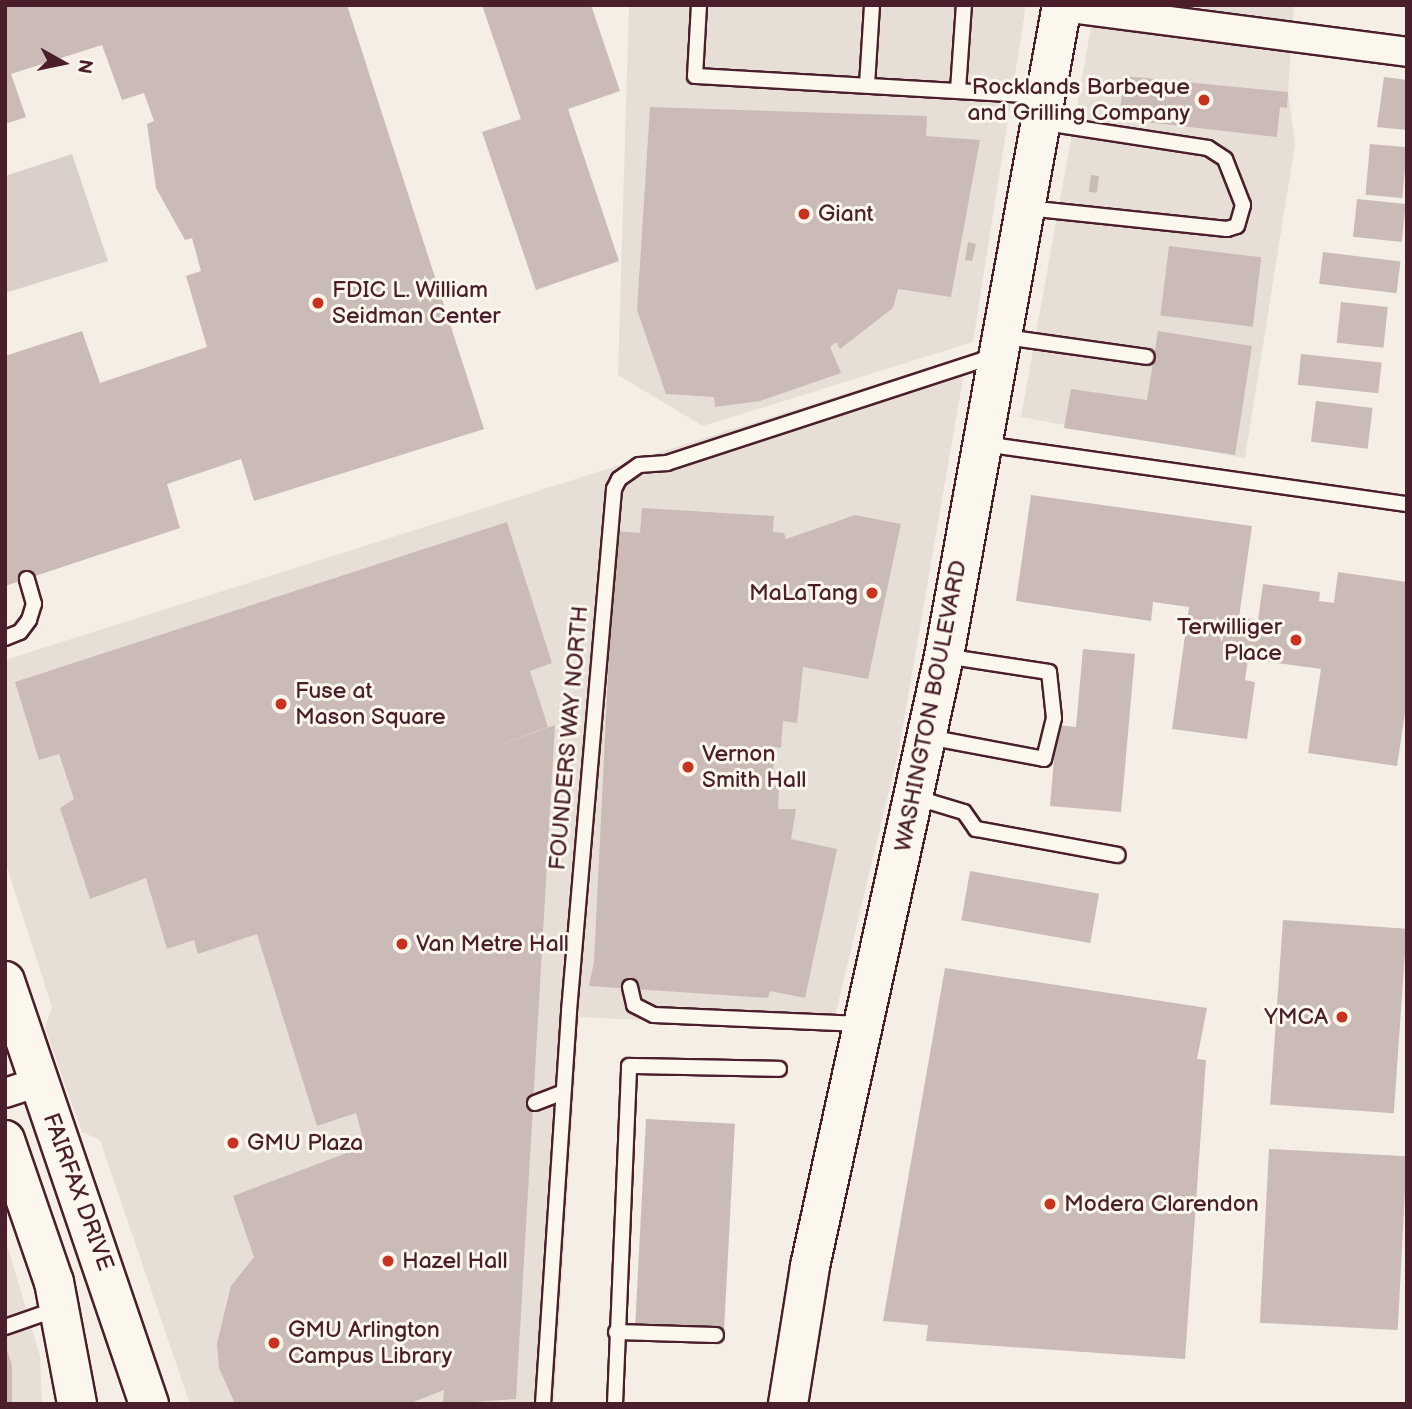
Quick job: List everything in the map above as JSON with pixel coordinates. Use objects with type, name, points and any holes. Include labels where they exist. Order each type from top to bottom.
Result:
[{"type":"main road","name":"WASHINGTON BOULEVARD","points":[[788,1404],[810,1266],[866,1024],[944,656],[979,444],[1002,346],[1062,6]]},
{"type":"main road","name":"FAIRFAX DRIVE","points":[[5,981],[22,1088],[123,1318],[149,1404]]},
{"type":"main road","points":[[5,1140],[60,1308],[77,1404]]},
{"type":"street","points":[[1062,6],[1407,52]]},
{"type":"lane","points":[[699,5],[695,76],[957,90],[1043,109],[1208,148],[1225,159],[1243,205],[1237,226],[1227,229],[1026,207]]},
{"type":"lane","points":[[867,85],[872,5]]},
{"type":"lane","points":[[957,90],[964,5]]},
{"type":"lane","points":[[1002,346],[1147,358]]},
{"type":"lane","name":"FOUNDERS WAY NORTH","points":[[543,1404],[569,1012],[610,508],[619,479],[632,467],[667,463],[1002,346]]},
{"type":"lane","points":[[979,444],[1407,505]]},
{"type":"lane","points":[[5,638],[20,632],[29,620],[34,604],[27,579]]},
{"type":"lane","points":[[927,737],[1044,759],[1054,719],[1049,672],[944,656]]},
{"type":"lane","points":[[914,797],[964,812],[976,829],[1118,855]]},
{"type":"lane","points":[[630,987],[634,1005],[654,1015],[866,1024]]},
{"type":"lane","points":[[615,1404],[629,1066],[779,1069]]},
{"type":"lane","points":[[536,1102],[564,1092]]},
{"type":"lane","points":[[5,1327],[60,1308]]},
{"type":"lane","points":[[616,1332],[716,1335]]},
{"type":"shaded area","points":[[629,5],[1026,5],[973,342],[703,426],[618,375]]},
{"type":"shaded area","points":[[1095,5],[1294,5],[1288,92],[1295,144],[1245,458],[1021,417]]},
{"type":"shaded area","points":[[72,154],[108,261],[5,293],[5,176]]},
{"type":"shaded area","points":[[967,355],[899,749],[832,1029],[579,1017],[554,1404],[190,1404],[100,1140],[82,1132],[45,1028],[52,1007],[5,861],[5,660]]},
{"type":"shaded area","points":[[5,1238],[40,1356],[42,1404],[5,1404]]},
{"type":"building","name":"FDIC L. William Seidman Center","points":[[5,5],[347,5],[484,429],[254,501],[241,459],[167,484],[180,528],[5,586],[5,356],[82,331],[100,383],[207,347],[186,276],[201,271],[192,238],[185,240],[156,188],[147,124],[154,121],[144,93],[122,100],[102,45],[11,74],[26,117],[5,124]]},
{"type":"building","points":[[482,5],[591,5],[620,91],[568,109],[619,261],[536,290],[482,132],[521,119]]},
{"type":"building","name":"Rocklands Barbeque and Grilling Company","points":[[1124,76],[1288,92],[1287,108],[1280,107],[1277,137],[1119,119]]},
{"type":"building","points":[[1384,77],[1407,80],[1407,130],[1377,127]]},
{"type":"building","name":"Giant","points":[[650,107],[927,116],[926,136],[980,140],[951,297],[898,289],[893,308],[840,349],[836,342],[830,347],[841,373],[760,401],[715,407],[714,397],[666,394],[637,310]]},
{"type":"building","points":[[1370,144],[1407,147],[1402,198],[1366,195]]},
{"type":"building","points":[[1091,175],[1099,176],[1097,193],[1089,192]]},
{"type":"building","points":[[1357,199],[1406,204],[1402,242],[1353,237]]},
{"type":"building","points":[[968,242],[976,244],[972,261],[965,260]]},
{"type":"building","points":[[1169,246],[1261,257],[1253,327],[1160,315]]},
{"type":"building","points":[[1323,252],[1400,262],[1397,293],[1319,284]]},
{"type":"building","points":[[1341,302],[1388,307],[1383,348],[1337,343]]},
{"type":"building","points":[[1158,331],[1252,346],[1235,455],[1064,428],[1071,389],[1147,400]]},
{"type":"building","points":[[1301,354],[1382,362],[1378,393],[1298,385]]},
{"type":"building","points":[[1316,401],[1373,408],[1368,449],[1311,442]]},
{"type":"building","name":"Terwilliger Place","points":[[1031,495],[1252,526],[1239,617],[1258,620],[1263,584],[1320,592],[1319,601],[1334,603],[1338,572],[1407,582],[1407,700],[1397,766],[1308,753],[1321,669],[1248,659],[1245,680],[1255,682],[1247,739],[1172,729],[1189,607],[1153,602],[1151,621],[1016,601]]},
{"type":"building","name":"Vernon Smith Hall","points":[[642,508],[774,516],[773,532],[784,533],[786,539],[855,515],[901,524],[868,679],[803,667],[797,723],[783,721],[781,748],[775,747],[772,785],[779,786],[778,809],[796,809],[791,839],[837,849],[805,998],[770,991],[768,998],[589,986],[594,962],[615,531],[640,533]]},
{"type":"building","points":[[507,522],[552,663],[530,671],[548,727],[475,754],[555,725],[516,1399],[443,1404],[444,1390],[408,1404],[235,1404],[219,1368],[217,1343],[231,1286],[254,1257],[233,1196],[365,1146],[356,1113],[317,1126],[257,934],[198,954],[194,940],[167,949],[146,878],[90,899],[60,808],[74,799],[59,754],[39,760],[15,682]]},
{"type":"building","points":[[1083,649],[1135,654],[1121,812],[1050,806],[1057,725],[1076,727]]},
{"type":"building","points":[[970,871],[1099,894],[1090,943],[961,920]]},
{"type":"building","name":"YMCA","points":[[1283,920],[1407,929],[1394,1113],[1270,1105]]},
{"type":"building","name":"Modera Clarendon","points":[[945,968],[1207,1008],[1197,1059],[1206,1060],[1185,1359],[926,1341],[928,1325],[883,1321]]},
{"type":"building","points":[[646,1119],[735,1124],[724,1331],[635,1327]]},
{"type":"building","points":[[1269,1149],[1407,1156],[1398,1330],[1260,1323]]},
{"type":"building","points":[[6,1347],[12,1365],[12,1404],[5,1404]]},
{"type":"place","name":"Rocklands Barbeque and Grilling Company","points":[[1204,100]]},
{"type":"place","name":"Giant","points":[[804,214]]},
{"type":"place","name":"FDIC L. William Seidman Center","points":[[318,303]]},
{"type":"place","name":"MaLaTang","points":[[872,593]]},
{"type":"place","name":"Terwilliger Place","points":[[1296,640]]},
{"type":"place","name":"Fuse at Mason Square","points":[[281,704]]},
{"type":"place","name":"Vernon Smith Hall","points":[[688,767]]},
{"type":"place","name":"Van Metre Hall","points":[[402,944]]},
{"type":"place","name":"YMCA","points":[[1342,1017]]},
{"type":"place","name":"GMU Plaza","points":[[233,1143]]},
{"type":"place","name":"Modera Clarendon","points":[[1050,1204]]},
{"type":"place","name":"Hazel Hall","points":[[388,1261]]},
{"type":"place","name":"GMU Arlington Campus Library","points":[[274,1343]]}]
